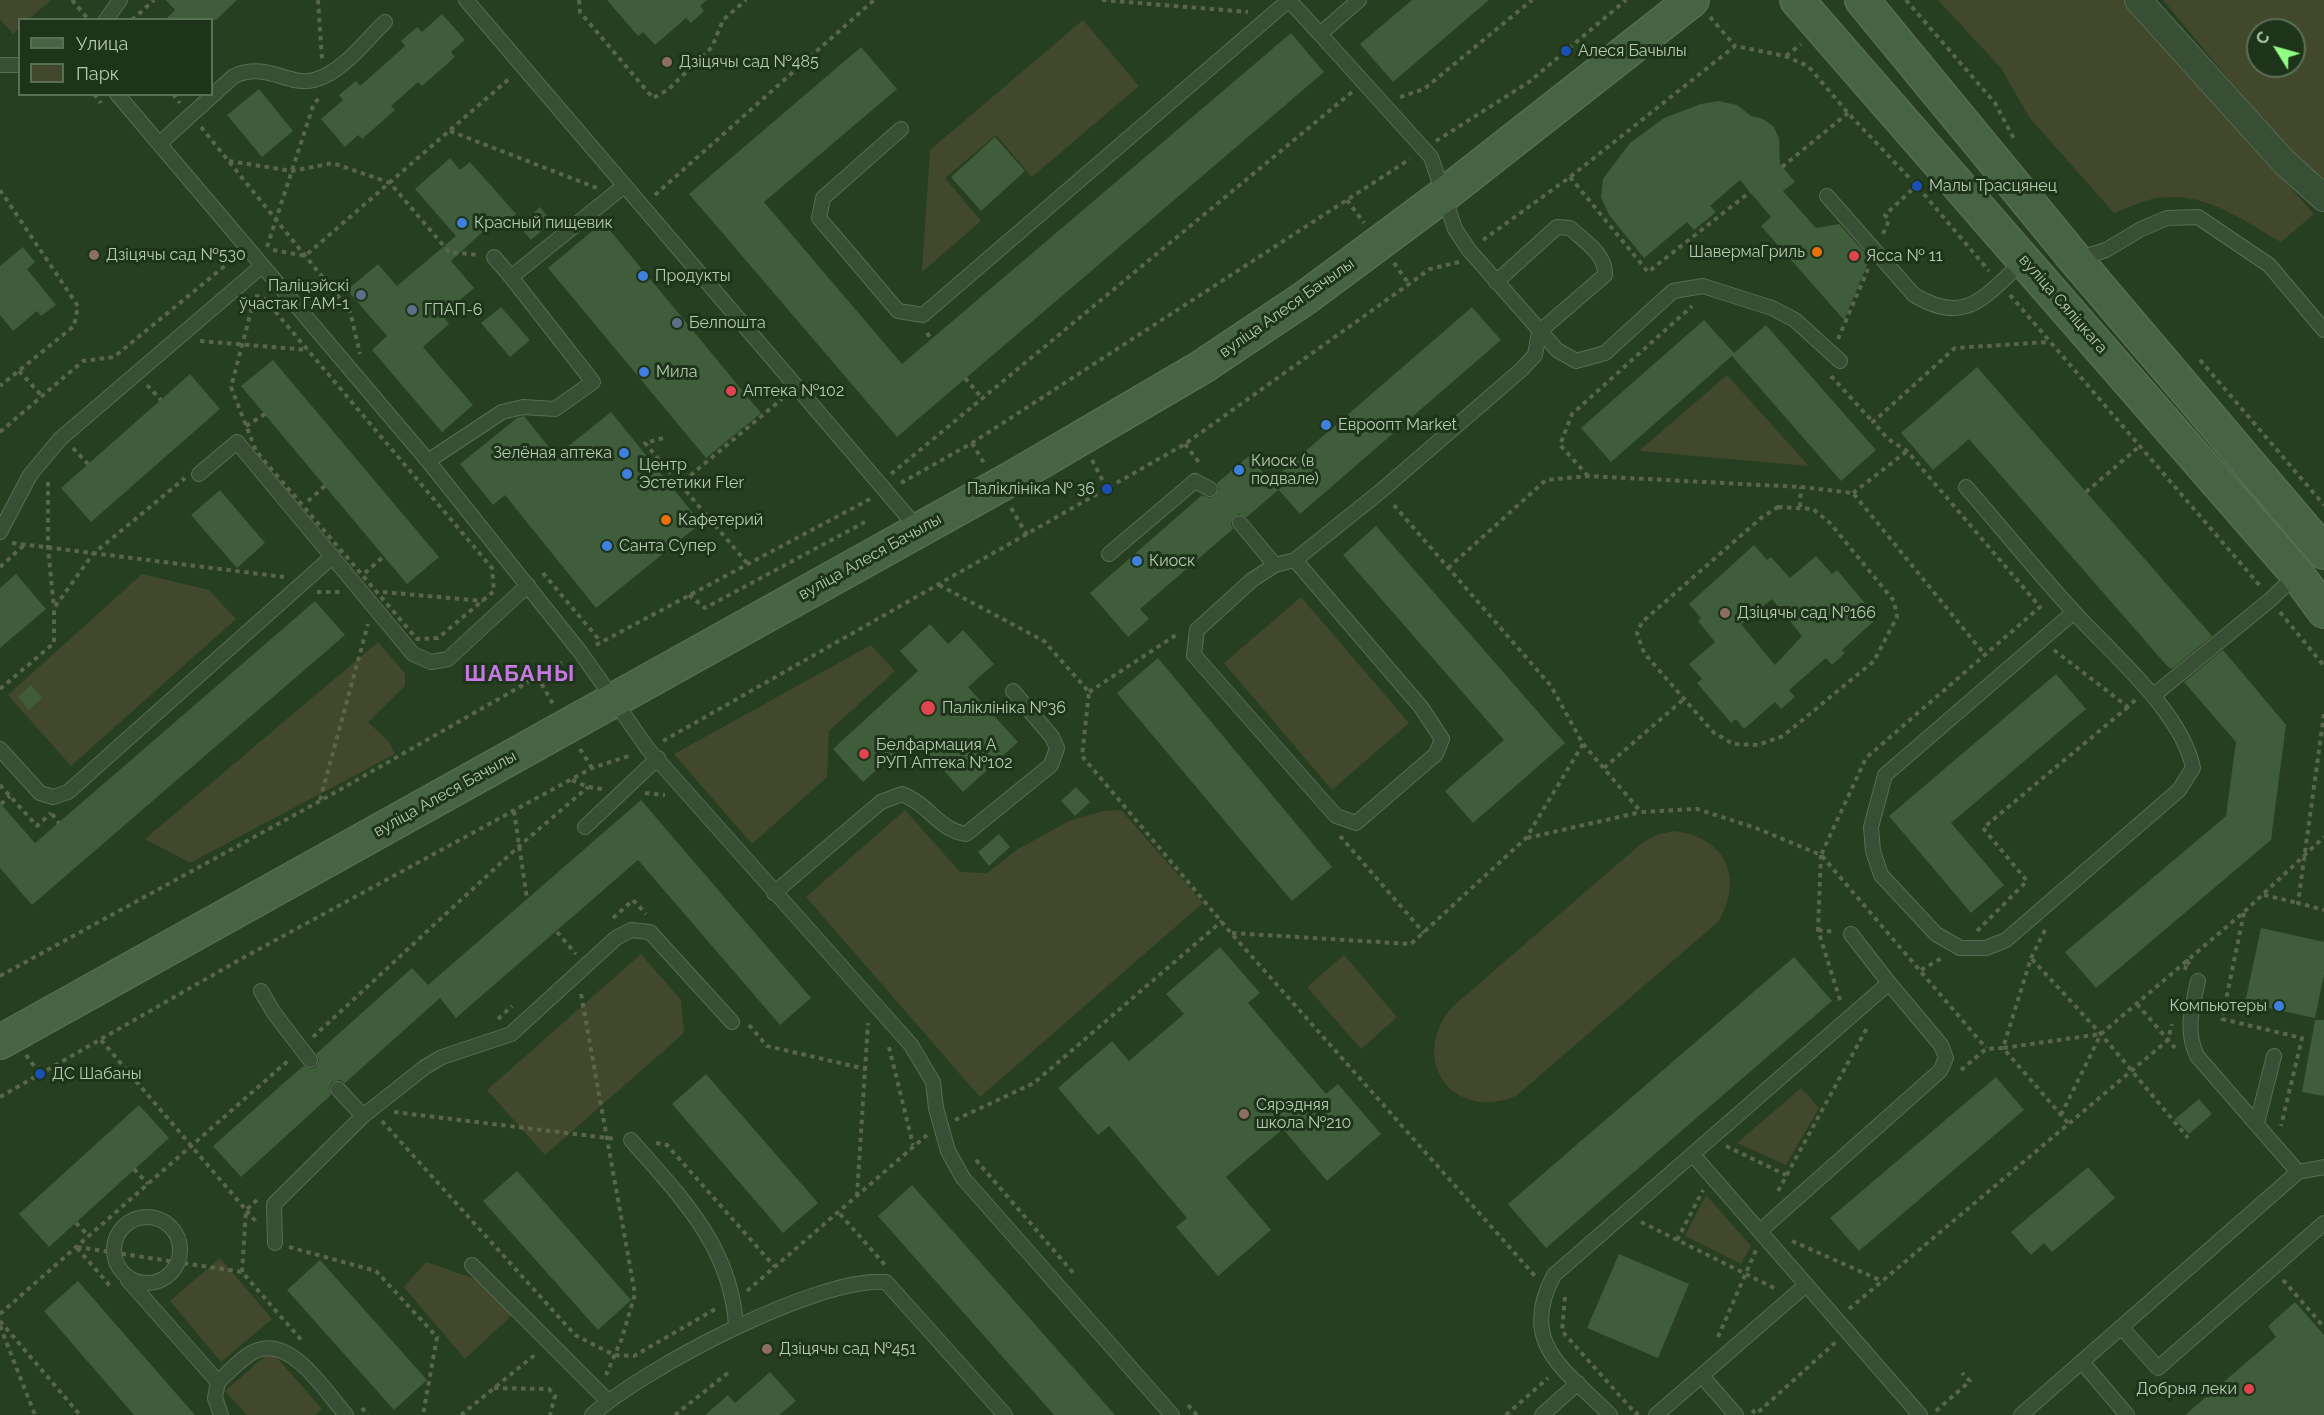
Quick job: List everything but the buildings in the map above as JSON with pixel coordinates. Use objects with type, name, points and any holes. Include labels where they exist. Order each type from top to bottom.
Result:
[{"type":"street","name":"вуліца Сяліцкага","points":[[1797,0],[2297,574],[2324,611]]},
{"type":"street","points":[[1862,0],[2075,260],[2324,552]]},
{"type":"street","points":[[2138,0],[2284,162],[2324,198]]},
{"type":"street","name":"вуліца Алеся Бачылы","points":[[0,1042],[919,530],[1081,439],[1202,367],[1305,298],[1701,8]]},
{"type":"lane","points":[[107,18],[120,0]]},
{"type":"lane","points":[[466,0],[919,530]]},
{"type":"lane","points":[[901,129],[823,198],[819,218],[898,311],[923,315],[1289,0],[1431,157],[1455,229],[1496,282],[1557,350],[1575,361],[1605,353],[1673,291],[1703,286],[1772,308],[1787,316],[1836,357]]},
{"type":"lane","points":[[1320,34],[1359,0]]},
{"type":"lane","points":[[213,96],[234,76],[249,70],[311,81],[323,77],[337,68],[385,22]]},
{"type":"lane","points":[[0,65],[18,65]]},
{"type":"lane","points":[[119,96],[428,461],[581,653],[648,749],[911,1045],[933,1082],[948,1152],[963,1178],[1172,1415]]},
{"type":"lane","points":[[159,144],[212,96]]},
{"type":"lane","points":[[511,277],[611,194],[624,186]]},
{"type":"lane","points":[[1827,196],[1914,295],[1931,305],[1948,310],[1963,309],[1979,300],[2025,260]]},
{"type":"lane","points":[[2075,260],[2106,250],[2141,228],[2167,218],[2198,217],[2269,265],[2324,330]]},
{"type":"lane","points":[[1295,560],[1421,708],[1442,739],[1436,754],[1356,823],[1336,816],[1194,656],[1197,630],[1252,580],[1275,565],[1295,560],[1381,491],[1521,370],[1535,355],[1539,332],[1605,275],[1605,265],[1600,257],[1570,228],[1557,227],[1496,282]]},
{"type":"lane","points":[[428,461],[502,412],[523,406],[555,409],[593,382],[494,257]]},
{"type":"lane","points":[[4,537],[30,475],[60,439],[263,268]]},
{"type":"lane","points":[[199,474],[237,442],[333,556],[371,596],[413,654],[431,662],[448,659],[528,585]]},
{"type":"lane","points":[[1109,554],[1195,481],[1210,489]]},
{"type":"lane","points":[[1966,487],[2074,612],[2154,695],[2190,753],[2193,768],[2179,790],[2006,940],[1986,948],[1960,948],[1936,934],[1881,875],[1873,851],[1871,826],[1885,775],[2074,612]]},
{"type":"lane","points":[[1240,523],[1275,565]]},
{"type":"lane","points":[[0,749],[40,793],[53,797],[68,792],[311,587],[333,556]]},
{"type":"lane","points":[[2154,695],[2270,600],[2297,574]]},
{"type":"lane","points":[[774,893],[881,802],[902,794],[918,800],[950,831],[966,834],[1051,765],[1057,748],[1052,737],[1013,691]]},
{"type":"lane","points":[[585,827],[658,758]]},
{"type":"lane","points":[[275,1243],[274,1204],[368,1113],[425,1067],[442,1057],[511,1034],[616,938],[631,930],[650,932],[732,1022]]},
{"type":"lane","points":[[1760,1232],[1941,1071],[1946,1058],[1941,1045],[1851,934]]},
{"type":"lane","points":[[2198,981],[2190,1019],[2190,1041],[2197,1056],[2298,1172]]},
{"type":"lane","points":[[1610,1415],[1546,1349],[1540,1331],[1539,1313],[1546,1290],[1554,1275],[1694,1156],[1889,983]]},
{"type":"lane","points":[[261,991],[274,1013],[310,1060]]},
{"type":"lane","points":[[2257,1123],[2274,1056]]},
{"type":"lane","points":[[338,1089],[368,1113]]},
{"type":"lane","points":[[631,1140],[698,1219],[713,1243],[734,1299],[736,1327]]},
{"type":"lane","points":[[1694,1156],[1806,1285],[1924,1409]]},
{"type":"lane","points":[[2021,1415],[2298,1172],[2324,1167]]},
{"type":"lane","points":[[120,1271],[128,1278],[149,1284],[168,1276],[178,1262],[180,1247],[177,1237],[163,1221],[153,1218],[131,1221],[122,1228],[116,1238],[114,1253],[120,1271],[218,1382]]},
{"type":"lane","points":[[2121,1327],[2158,1368],[2324,1223]]},
{"type":"lane","points":[[472,1265],[608,1401]]},
{"type":"lane","points":[[592,1415],[608,1401],[666,1364],[736,1327],[825,1292],[870,1281],[886,1282],[1005,1415]]},
{"type":"lane","points":[[1651,1410],[1702,1376],[1806,1285]]},
{"type":"lane","points":[[221,1415],[215,1398],[218,1382],[257,1350],[279,1348],[294,1356],[346,1415]]},
{"type":"lane","points":[[2082,1362],[2127,1415]]},
{"type":"lane","points":[[1702,1376],[1736,1415]]},
{"type":"lane","points":[[1542,1415],[1578,1383]]},
{"type":"path","points":[[72,0],[87,18]]},
{"type":"path","points":[[134,18],[154,0]]},
{"type":"path","points":[[248,296],[255,296],[263,297],[492,568],[494,591],[438,638],[417,639],[371,596],[363,575],[256,451],[231,387],[255,296],[263,268],[266,249],[323,77],[318,0]]},
{"type":"path","points":[[579,0],[580,12],[653,98],[669,89],[712,47],[723,20],[746,0]]},
{"type":"path","points":[[652,198],[874,0]]},
{"type":"path","points":[[1102,0],[1274,14]]},
{"type":"path","points":[[1385,105],[1392,99],[1424,89],[1532,0]]},
{"type":"path","points":[[0,976],[320,801],[601,642],[972,443],[1529,82],[1624,1]]},
{"type":"path","points":[[1701,8],[1735,46]]},
{"type":"path","points":[[305,256],[513,75]]},
{"type":"path","points":[[890,474],[1357,87]]},
{"type":"path","points":[[314,103],[322,95]]},
{"type":"path","points":[[175,96],[350,310],[362,362]]},
{"type":"path","points":[[1782,166],[1848,113]]},
{"type":"path","points":[[450,131],[611,194]]},
{"type":"path","points":[[228,160],[292,171],[333,164],[390,183],[449,252],[494,257]]},
{"type":"path","points":[[1570,177],[1648,272],[1750,192]]},
{"type":"path","points":[[1836,357],[1889,220],[1885,215],[1917,186]]},
{"type":"path","points":[[0,190],[78,306],[74,326],[0,386]]},
{"type":"path","points":[[0,432],[83,361],[114,357],[226,265],[223,248]]},
{"type":"path","points":[[1588,477],[1560,445],[1572,414],[1695,304]]},
{"type":"path","points":[[927,333],[932,340]]},
{"type":"path","points":[[190,340],[308,350]]},
{"type":"path","points":[[1873,422],[1955,348],[2049,342]]},
{"type":"path","points":[[1824,369],[1888,439],[1907,451],[2040,607],[1866,758],[1821,855],[1818,930],[1831,977],[1844,1010]]},
{"type":"path","points":[[19,371],[42,396]]},
{"type":"path","points":[[965,378],[982,398]]},
{"type":"path","points":[[143,380],[161,400]]},
{"type":"path","points":[[747,562],[679,483],[783,400]]},
{"type":"path","points":[[246,426],[265,414]]},
{"type":"path","points":[[663,438],[645,443],[672,475]]},
{"type":"path","points":[[68,443],[88,464]]},
{"type":"path","points":[[2086,492],[2140,445]]},
{"type":"path","points":[[1853,493],[1907,451]]},
{"type":"path","points":[[0,689],[54,643],[54,608],[48,548],[48,471]]},
{"type":"path","points":[[54,608],[93,555],[190,474],[199,474]]},
{"type":"path","points":[[1448,568],[1546,480],[1588,477],[1801,487],[1853,493],[1985,655]]},
{"type":"path","points":[[303,506],[325,486]]},
{"type":"path","points":[[1800,507],[1801,487]]},
{"type":"path","points":[[1381,491],[1551,686],[1583,744],[1641,812]]},
{"type":"path","points":[[1778,507],[1800,507],[1813,509],[1830,523],[1894,601],[1897,617],[1874,661],[1783,736],[1758,746],[1733,744],[1713,732],[1644,654],[1637,633],[1642,622],[1761,518],[1778,507]]},
{"type":"path","points":[[689,595],[705,608],[865,522]]},
{"type":"path","points":[[4,537],[24,546],[278,575],[311,587],[371,596],[483,601]]},
{"type":"path","points":[[0,567],[24,546]]},
{"type":"path","points":[[363,575],[384,556]]},
{"type":"path","points":[[541,572],[601,642]]},
{"type":"path","points":[[939,585],[1044,641],[1089,692],[1083,756],[1231,933],[1536,1276],[1545,1269]]},
{"type":"path","points":[[320,801],[371,596]]},
{"type":"path","points":[[1089,692],[1170,640],[1188,625]]},
{"type":"path","points":[[1604,768],[1684,699]]},
{"type":"path","points":[[1921,970],[1960,948],[2027,881],[1983,828],[2128,707]]},
{"type":"path","points":[[2298,903],[2324,714]]},
{"type":"path","points":[[1231,933],[1411,944],[1526,838],[1583,744]]},
{"type":"path","points":[[630,755],[673,804]]},
{"type":"path","points":[[1,804],[10,796]]},
{"type":"path","points":[[1526,838],[1641,812],[1697,809],[1756,828],[1821,855],[1986,1049]]},
{"type":"path","points":[[514,811],[526,899]]},
{"type":"path","points":[[52,813],[59,823]]},
{"type":"path","points":[[2061,1115],[2101,1034],[2263,895],[2324,837]]},
{"type":"path","points":[[2263,895],[2324,910]]},
{"type":"path","points":[[368,1113],[575,1335],[614,1355],[634,1356],[748,1291],[774,1266],[840,1214],[856,1196],[914,1145],[941,1125],[1034,1083],[1222,921]]},
{"type":"path","points":[[2003,1048],[2031,958],[2049,923]]},
{"type":"path","points":[[557,932],[575,952],[635,1294],[604,1380],[595,1388]]},
{"type":"path","points":[[2031,958],[2101,1034],[2188,1138]]},
{"type":"path","points":[[860,1015],[875,1031]]},
{"type":"path","points":[[1775,1195],[1872,1018],[1855,1033]]},
{"type":"path","points":[[856,1196],[868,1023]]},
{"type":"path","points":[[1959,1072],[1986,1049],[2101,1034]]},
{"type":"path","points":[[882,1038],[889,1046],[914,1145]]},
{"type":"path","points":[[101,1040],[191,1147]]},
{"type":"path","points":[[1848,1309],[2168,1040]]},
{"type":"path","points":[[2003,1048],[2069,1124]]},
{"type":"path","points":[[368,1113],[667,1145],[774,1266]]},
{"type":"path","points":[[1719,1151],[1734,1138]]},
{"type":"path","points":[[1725,1146],[1786,1175]]},
{"type":"path","points":[[972,1156],[1079,1280]]},
{"type":"path","points":[[134,1169],[148,1184]]},
{"type":"path","points":[[1699,1181],[1712,1196]]},
{"type":"path","points":[[1677,1240],[1705,1187]]},
{"type":"path","points":[[242,1272],[246,1210],[275,1243],[376,1271],[437,1337],[423,1415]]},
{"type":"path","points":[[1646,1214],[1638,1221],[1776,1289]]},
{"type":"path","points":[[76,1223],[88,1236]]},
{"type":"path","points":[[1800,1254],[1786,1238],[1882,1281]]},
{"type":"path","points":[[76,1247],[242,1272],[305,1344]]},
{"type":"path","points":[[1724,1336],[1715,1344],[1757,1247],[1764,1256]]},
{"type":"path","points":[[2273,1268],[2324,1327]]},
{"type":"path","points":[[1767,1297],[1781,1285]]},
{"type":"path","points":[[1566,1291],[1562,1331],[1636,1414],[1651,1410]]},
{"type":"path","points":[[1841,1301],[1855,1317]]},
{"type":"path","points":[[0,1321],[80,1415]]},
{"type":"path","points":[[0,1326],[35,1415]]},
{"type":"path","points":[[1749,1406],[1756,1414],[1838,1341],[1832,1333]]},
{"type":"path","points":[[461,1415],[551,1343]]},
{"type":"path","points":[[675,1415],[729,1372]]},
{"type":"path","points":[[1924,1409],[1937,1413],[1970,1381],[1962,1373]]},
{"type":"path","points":[[493,1388],[549,1389],[555,1396],[550,1415]]},
{"type":"path","points":[[1183,1399],[1197,1415]]},
{"type":"path","points":[[360,1406],[368,1415]]},
{"type":"green space","points":[[0,0],[51,0],[30,18],[18,18],[18,29],[13,34],[0,19]]},
{"type":"green space","points":[[1938,0],[2123,0],[2314,214],[2281,242],[2223,209],[2193,199],[2158,198],[2114,213],[2029,117],[2001,68]]},
{"type":"green space","points":[[2163,0],[2324,0],[2324,178],[2290,153]]},
{"type":"green space","points":[[1083,20],[1139,86],[1032,177],[996,135],[945,178],[981,221],[922,272],[930,150]]},
{"type":"green space","points":[[1727,375],[1809,466],[1639,451]]},
{"type":"green space","points":[[142,574],[209,590],[236,619],[71,766],[8,695]]},
{"type":"green space","points":[[1301,597],[1409,723],[1332,790],[1224,663]]},
{"type":"green space","points":[[378,642],[405,673],[405,686],[368,722],[389,742],[395,754],[190,863],[145,839]]},
{"type":"green space","points":[[871,645],[895,671],[829,731],[827,777],[752,844],[674,754]]},
{"type":"green space","points":[[905,810],[960,872],[987,873],[1018,849],[1069,821],[1103,811],[1121,810],[1203,903],[980,1097],[806,897]]},
{"type":"green space","points":[[1674,831],[1706,841],[1725,861],[1730,889],[1719,921],[1516,1096],[1493,1102],[1473,1101],[1456,1093],[1444,1081],[1436,1065],[1434,1047],[1439,1027],[1452,1007],[1642,843],[1656,835]]},
{"type":"green space","points":[[641,954],[681,1000],[684,1033],[545,1155],[487,1090]]},
{"type":"green space","points":[[1344,955],[1397,1017],[1361,1049],[1307,987]]},
{"type":"green space","points":[[1801,1088],[1819,1108],[1786,1165],[1737,1143]]},
{"type":"green space","points":[[1706,1195],[1751,1246],[1741,1264],[1685,1236]]},
{"type":"green space","points":[[220,1258],[272,1319],[221,1362],[170,1301]]},
{"type":"green space","points":[[426,1262],[478,1280],[512,1315],[465,1359],[404,1287]]},
{"type":"green space","points":[[271,1351],[322,1409],[315,1415],[247,1415],[225,1391]]},
{"type":"place","name":"Алеся Бачылы","points":[[1566,51]]},
{"type":"place","name":"Дзіцячы сад №485","points":[[667,62]]},
{"type":"place","name":"Малы Трасцянец","points":[[1917,186]]},
{"type":"place","name":"Красный пищевик","points":[[462,223]]},
{"type":"place","name":"ШавермаГриль","points":[[1817,252]]},
{"type":"place","name":"Дзіцячы сад №530","points":[[94,255]]},
{"type":"place","name":"Ясса № 11","points":[[1854,256]]},
{"type":"place","name":"Продукты","points":[[643,276]]},
{"type":"place","name":"Паліцэйскі ўчастак ГАМ-1","points":[[361,295]]},
{"type":"place","name":"ГПАП-6","points":[[412,310]]},
{"type":"place","name":"Белпошта","points":[[677,323]]},
{"type":"place","name":"Мила","points":[[644,372]]},
{"type":"place","name":"Аптека №102","points":[[731,391]]},
{"type":"place","name":"Евроопт Market","points":[[1326,425]]},
{"type":"place","name":"Зелёная аптека","points":[[624,453]]},
{"type":"place","name":"Киоск (в подвале)","points":[[1239,470]]},
{"type":"place","name":"Центр Эстетики Fler","points":[[627,474]]},
{"type":"place","name":"Паліклініка № 36","points":[[1107,489]]},
{"type":"place","name":"Кафетерий","points":[[666,520]]},
{"type":"place","name":"Санта Супер","points":[[607,546]]},
{"type":"place","name":"Киоск","points":[[1137,561]]},
{"type":"place","name":"Дзіцячы сад №166","points":[[1725,613]]},
{"type":"place","name":"Паліклініка №36","points":[[928,708]]},
{"type":"place","name":"Белфармация А РУП Аптека №102","points":[[864,754]]},
{"type":"place","name":"Компьютеры","points":[[2279,1006]]},
{"type":"place","name":"ДС Шабаны","points":[[40,1074]]},
{"type":"place","name":"Сярэдняя школа №210","points":[[1244,1114]]},
{"type":"place","name":"Дзіцячы сад №451","points":[[767,1349]]},
{"type":"place","name":"Добрыя леки","points":[[2249,1389]]},
{"type":"district","name":"ШАБАНЫ","points":[[520,674]]}]
